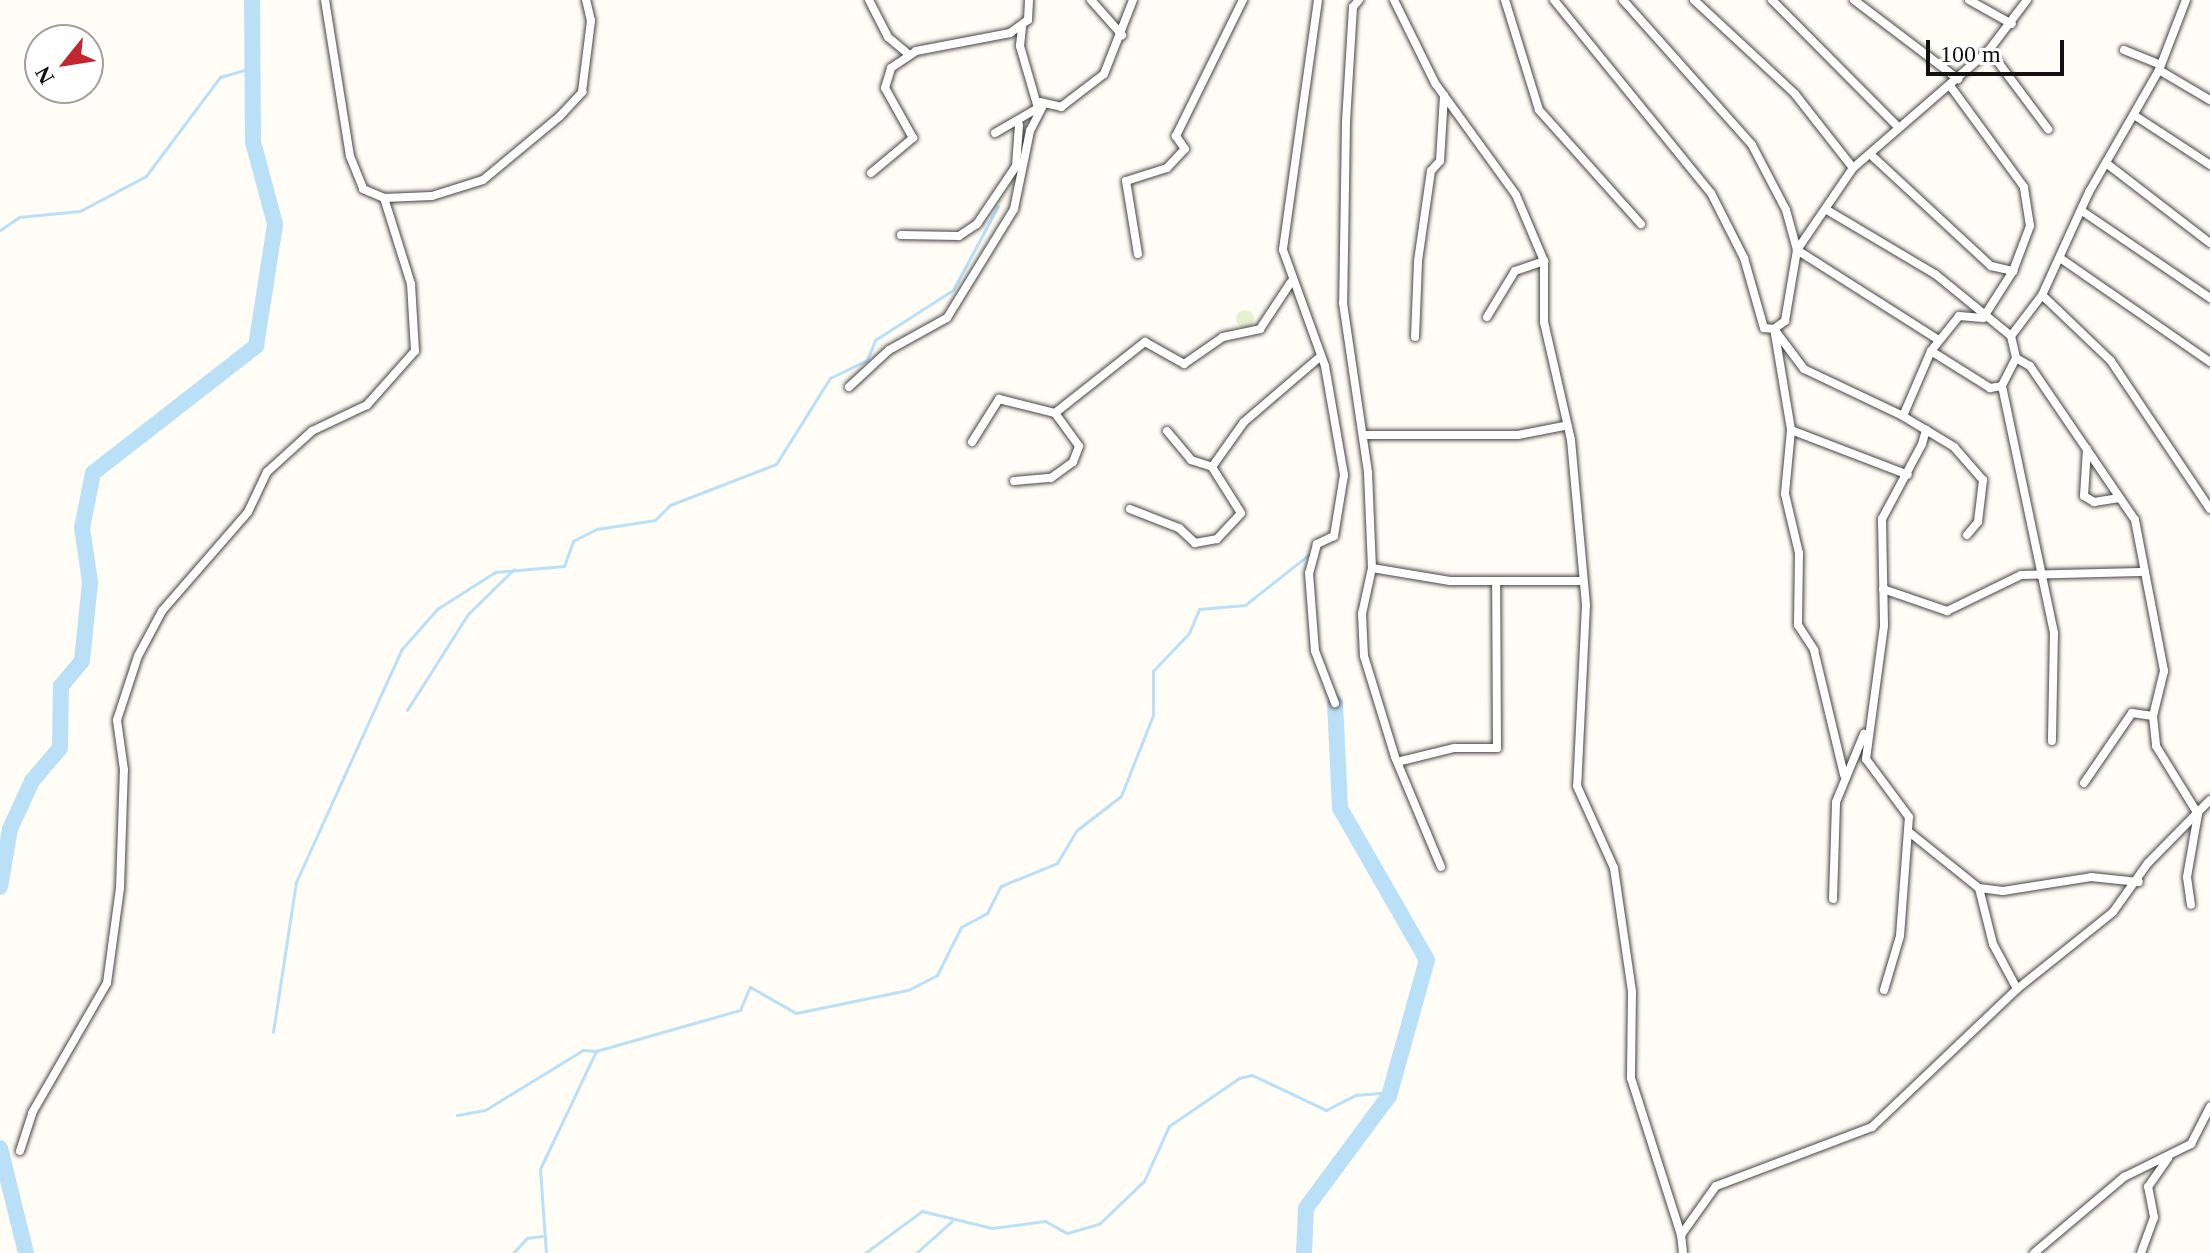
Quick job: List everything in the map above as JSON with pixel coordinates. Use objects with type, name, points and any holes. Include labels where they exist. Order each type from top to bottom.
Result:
[{"type":"street","points":[[325,0],[350,156],[363,189],[384,198],[432,196],[483,180],[560,116],[582,92],[591,21],[586,0]]},
{"type":"street","points":[[869,0],[888,37],[908,54]]},
{"type":"street","points":[[849,387],[889,350],[947,318],[1014,209],[1030,131],[1042,103],[1020,46],[1022,27],[1032,11],[1029,0]]},
{"type":"street","points":[[1091,0],[1122,35]]},
{"type":"street","points":[[1042,103],[1061,107],[1104,74],[1122,35],[1133,0]]},
{"type":"street","points":[[1138,254],[1126,181],[1178,160],[1185,149],[1176,136],[1243,0]]},
{"type":"street","points":[[1318,0],[1283,250],[1321,356],[1344,475],[1334,536],[1317,544],[1309,573],[1315,651],[1335,703]]},
{"type":"street","points":[[1394,0],[1444,94],[1516,195],[1544,261],[1544,322],[1564,426],[1583,581],[1587,645],[1577,786],[1614,868],[1632,992],[1631,1078],[1681,1235],[1683,1253]]},
{"type":"street","points":[[1505,0],[1539,110],[1641,224]]},
{"type":"street","points":[[1554,0],[1711,193],[1744,258],[1764,328],[1774,329],[1785,321],[1797,250],[1786,210],[1752,145],[1623,0]]},
{"type":"street","points":[[1694,0],[1795,94],[1853,168]]},
{"type":"street","points":[[1772,0],[1896,125]]},
{"type":"street","points":[[1854,0],[1958,79]]},
{"type":"street","points":[[1969,0],[2012,24]]},
{"type":"street","points":[[1797,250],[1853,168],[1896,125],[1951,87],[2012,24],[2027,0]]},
{"type":"street","points":[[2011,336],[2042,295],[2106,163],[2158,66],[2186,0]]},
{"type":"street","points":[[1354,2],[1343,303],[1363,435],[1372,568],[1362,614],[1364,656],[1441,867]]},
{"type":"street","points":[[871,173],[913,138],[885,88],[891,68],[908,54],[1022,27]]},
{"type":"street","points":[[1989,50],[2048,129]]},
{"type":"street","points":[[2124,50],[2158,66],[2210,100]]},
{"type":"street","points":[[1951,87],[2024,187],[2030,226],[2013,271],[1983,318]]},
{"type":"street","points":[[1415,337],[1418,261],[1431,171],[1440,161],[1444,94]]},
{"type":"street","points":[[995,133],[1019,125],[1042,103]]},
{"type":"street","points":[[2134,115],[2210,165]]},
{"type":"street","points":[[901,235],[959,236],[977,224],[1016,166],[1019,125]]},
{"type":"street","points":[[1870,154],[1991,266],[2013,271]]},
{"type":"street","points":[[2106,163],[2210,243]]},
{"type":"street","points":[[20,1151],[32,1113],[107,983],[120,888],[117,720],[138,656],[162,611],[248,512],[267,472],[312,431],[367,405],[415,351],[411,284],[384,198]]},
{"type":"street","points":[[1827,210],[1935,274],[1983,318],[2011,336],[2016,358],[2002,386],[2054,633],[2052,741]]},
{"type":"street","points":[[2082,211],[2210,298]]},
{"type":"street","points":[[1797,250],[1939,340]]},
{"type":"street","points":[[2060,258],[2210,362]]},
{"type":"street","points":[[1487,317],[1515,271],[1544,261]]},
{"type":"street","points":[[1055,413],[1145,342],[1184,364],[1223,337],[1260,329],[1292,281]]},
{"type":"street","points":[[2042,295],[2111,361],[2210,509]]},
{"type":"street","points":[[1903,416],[1931,351],[1939,340],[1959,316],[1983,318]]},
{"type":"street","points":[[1774,329],[1804,369],[1926,430],[1983,480],[1978,522],[1967,535]]},
{"type":"street","points":[[1774,329],[1791,430],[1785,494],[1799,553],[1798,625],[1814,650],[1844,775],[1833,899]]},
{"type":"street","points":[[1931,351],[1990,388],[2002,386]]},
{"type":"street","points":[[1212,467],[1244,422],[1321,356]]},
{"type":"street","points":[[2016,358],[2030,366],[2087,449],[2140,539],[2140,572],[2164,671],[2153,716],[2159,757],[2198,814],[2187,877],[2191,905]]},
{"type":"street","points":[[972,442],[999,399],[1055,413],[1079,446],[1073,462],[1051,478],[1014,481]]},
{"type":"street","points":[[1363,435],[1518,435],[1564,426]]},
{"type":"street","points":[[1791,430],[1908,475]]},
{"type":"street","points":[[1844,775],[1866,729],[1881,667],[1882,519],[1908,475],[1926,430]]},
{"type":"street","points":[[1130,509],[1179,528],[1195,543],[1217,539],[1241,513],[1212,467],[1191,460],[1167,431]]},
{"type":"street","points":[[2087,449],[2084,496],[2094,502],[2118,498]]},
{"type":"street","points":[[1372,568],[1496,581],[1583,581]]},
{"type":"street","points":[[1883,589],[1947,611],[2021,575],[2043,578],[2140,572]]},
{"type":"street","points":[[1401,761],[1454,748],[1497,748],[1496,581]]},
{"type":"street","points":[[2084,783],[2132,713],[2153,716]]},
{"type":"street","points":[[1866,729],[1866,759],[1909,817],[1900,936],[1884,990]]},
{"type":"street","points":[[1681,1235],[1733,1174],[1775,1169],[1872,1127],[2017,989],[2113,912],[2139,882],[2148,863],[2210,800]]},
{"type":"street","points":[[1909,832],[1979,888],[2003,891],[2091,877],[2139,882]]},
{"type":"street","points":[[1979,888],[1988,930],[2017,989]]},
{"type":"street","points":[[2034,1253],[2124,1177],[2191,1144],[2210,1107]]},
{"type":"street","points":[[2141,1253],[2154,1217],[2148,1187],[2171,1155]]},
{"type":"green space","points":[[1245,310],[1254,319],[1245,328],[1236,319]]},
{"type":"waterway","points":[[0,887],[10,829],[32,781],[60,748],[61,686],[82,661],[90,582],[82,528],[93,473],[256,346],[275,224],[253,142],[252,0]]},
{"type":"waterway","points":[[0,230],[19,217],[80,211],[146,176],[220,77],[252,68]]},
{"type":"waterway","points":[[273,1032],[296,882],[401,650],[437,609],[495,572],[564,566],[573,541],[597,529],[655,520],[670,505],[776,464],[830,378],[867,360],[875,340],[953,290],[998,206]]},
{"type":"waterway","points":[[546,1253],[540,1169],[596,1051],[740,1010],[750,987],[796,1013],[908,990],[937,975],[961,927],[987,913],[1001,886],[1057,863],[1077,830],[1121,796],[1153,715],[1153,671],[1189,633],[1199,609],[1245,605],[1312,552]]},
{"type":"waterway","points":[[407,710],[468,614],[514,569]]},
{"type":"waterway","points":[[1304,1253],[1306,1208],[1389,1096],[1427,960],[1340,808],[1335,703]]},
{"type":"waterway","points":[[457,1115],[485,1110],[583,1050],[596,1051]]},
{"type":"waterway","points":[[865,1253],[922,1211],[992,1228],[1045,1221],[1067,1233],[1099,1224],[1144,1181],[1169,1126],[1239,1078],[1252,1075],[1326,1110],[1356,1095],[1391,1092]]},
{"type":"waterway","points":[[0,1148],[26,1253]]},
{"type":"waterway","points":[[916,1253],[952,1221]]},
{"type":"waterway","points":[[513,1253],[527,1238],[542,1236]]}]
